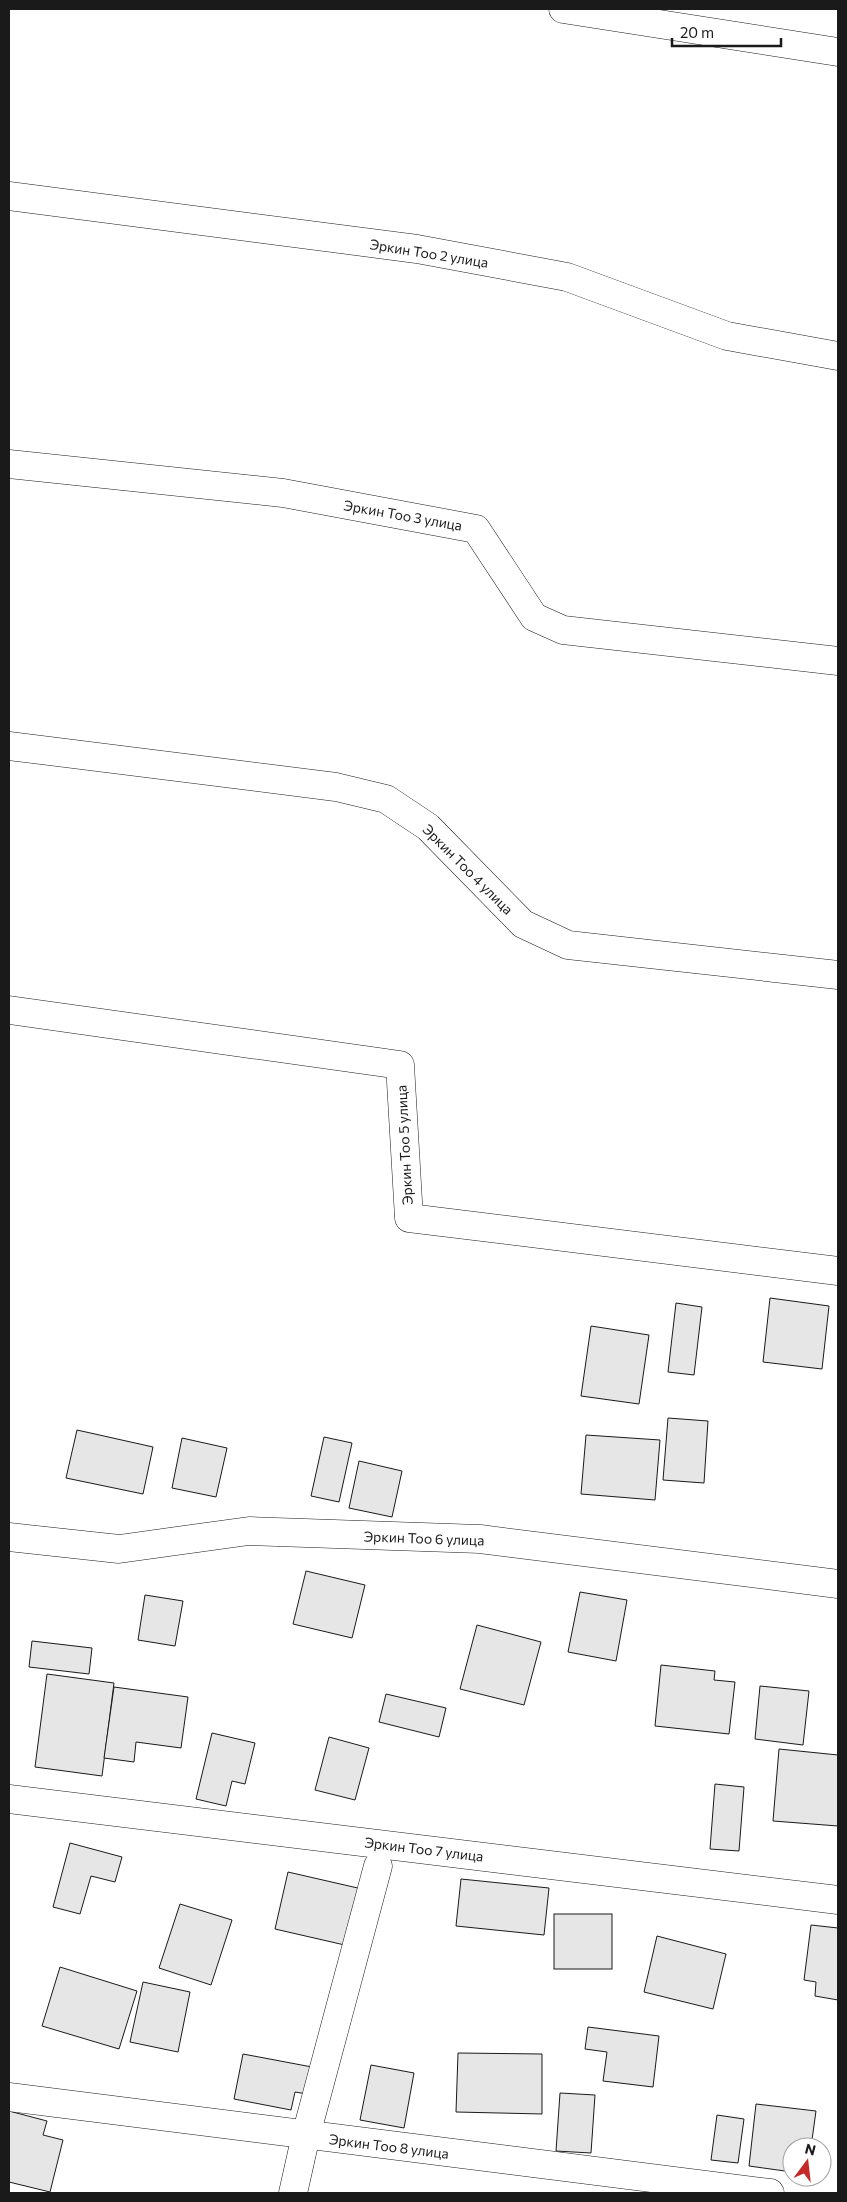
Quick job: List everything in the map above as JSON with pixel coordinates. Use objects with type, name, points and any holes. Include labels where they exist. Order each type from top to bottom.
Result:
[{"type":"street","points":[[563,9],[838,52]]},
{"type":"street","name":"Эркин Тоо 2 улица","points":[[9,196],[417,249],[567,277],[727,336],[838,356]]},
{"type":"street","name":"Эркин Тоо 3 улица","points":[[9,464],[283,493],[476,529],[534,617],[563,630],[838,661]]},
{"type":"street","name":"Эркин Тоо 4 улица","points":[[9,746],[336,787],[386,799],[428,827],[523,924],[568,945],[838,976]]},
{"type":"street","name":"Эркин Тоо 5 улица","points":[[9,1010],[400,1065],[408,1218],[838,1270]]},
{"type":"street","name":"Эркин Тоо 6 улица","points":[[9,1537],[119,1550],[249,1531],[480,1539],[838,1584]]},
{"type":"street","name":"Эркин Тоо 7 улица","points":[[9,1799],[838,1900]]},
{"type":"street","points":[[293,2193],[306,2135],[378,1866]]},
{"type":"street","name":"Эркин Тоо 8 улица","points":[[9,2097],[770,2193]]},
{"type":"building","points":[[770,1298],[829,1306],[822,1369],[763,1362]]},
{"type":"building","points":[[676,1303],[702,1307],[694,1375],[668,1372]]},
{"type":"building","points":[[591,1326],[649,1335],[639,1404],[581,1396]]},
{"type":"building","points":[[668,1418],[708,1421],[704,1483],[663,1480]]},
{"type":"building","points":[[77,1430],[153,1447],[143,1494],[66,1478]]},
{"type":"building","points":[[586,1435],[660,1440],[655,1500],[581,1494]]},
{"type":"building","points":[[324,1437],[352,1443],[339,1502],[311,1496]]},
{"type":"building","points":[[182,1438],[227,1448],[216,1497],[172,1488]]},
{"type":"building","points":[[359,1461],[402,1471],[392,1517],[349,1508]]},
{"type":"building","points":[[306,1571],[365,1585],[352,1638],[293,1624]]},
{"type":"building","points":[[580,1592],[627,1600],[616,1661],[568,1652]]},
{"type":"building","points":[[145,1595],[183,1601],[175,1646],[138,1640]]},
{"type":"building","points":[[477,1625],[541,1642],[524,1705],[460,1689]]},
{"type":"building","points":[[32,1641],[92,1648],[89,1674],[29,1667]]},
{"type":"building","points":[[661,1665],[715,1671],[714,1680],[735,1682],[729,1734],[655,1726]]},
{"type":"building","points":[[47,1674],[114,1683],[102,1776],[35,1767]]},
{"type":"building","points":[[760,1686],[809,1691],[803,1745],[755,1739]]},
{"type":"building","points":[[114,1687],[188,1697],[181,1748],[136,1742],[134,1762],[104,1758]]},
{"type":"building","points":[[386,1694],[446,1708],[439,1737],[379,1722]]},
{"type":"building","points":[[212,1733],[255,1743],[245,1784],[232,1781],[226,1806],[196,1799]]},
{"type":"building","points":[[329,1737],[369,1748],[355,1800],[315,1790]]},
{"type":"building","points":[[779,1749],[838,1755],[838,1826],[773,1821]]},
{"type":"building","points":[[715,1784],[744,1787],[739,1851],[710,1849]]},
{"type":"building","points":[[70,1843],[122,1857],[115,1882],[91,1876],[80,1914],[53,1907]]},
{"type":"building","points":[[288,1872],[362,1889],[349,1946],[275,1929]]},
{"type":"building","points":[[461,1879],[549,1888],[544,1935],[456,1926]]},
{"type":"building","points":[[180,1904],[232,1920],[211,1985],[159,1968]]},
{"type":"building","points":[[554,1914],[612,1914],[612,1969],[554,1969]]},
{"type":"building","points":[[811,1925],[838,1928],[838,2000],[815,1996],[816,1982],[804,1980]]},
{"type":"building","points":[[657,1936],[726,1954],[713,2009],[644,1992]]},
{"type":"building","points":[[60,1967],[137,1991],[119,2049],[42,2026]]},
{"type":"building","points":[[143,1982],[190,1992],[178,2052],[130,2042]]},
{"type":"building","points":[[588,2027],[659,2036],[653,2087],[603,2081],[607,2052],[585,2049]]},
{"type":"building","points":[[458,2053],[542,2054],[542,2114],[456,2112]]},
{"type":"building","points":[[243,2054],[312,2067],[307,2094],[295,2092],[291,2110],[234,2099]]},
{"type":"building","points":[[371,2065],[414,2073],[404,2128],[360,2120]]},
{"type":"building","points":[[560,2093],[595,2095],[591,2153],[556,2151]]},
{"type":"building","points":[[756,2104],[816,2111],[812,2137],[782,2137],[782,2171],[749,2166]]},
{"type":"building","points":[[9,2111],[47,2121],[43,2135],[63,2140],[50,2192],[9,2182]]},
{"type":"building","points":[[717,2115],[744,2119],[738,2163],[711,2160]]}]
